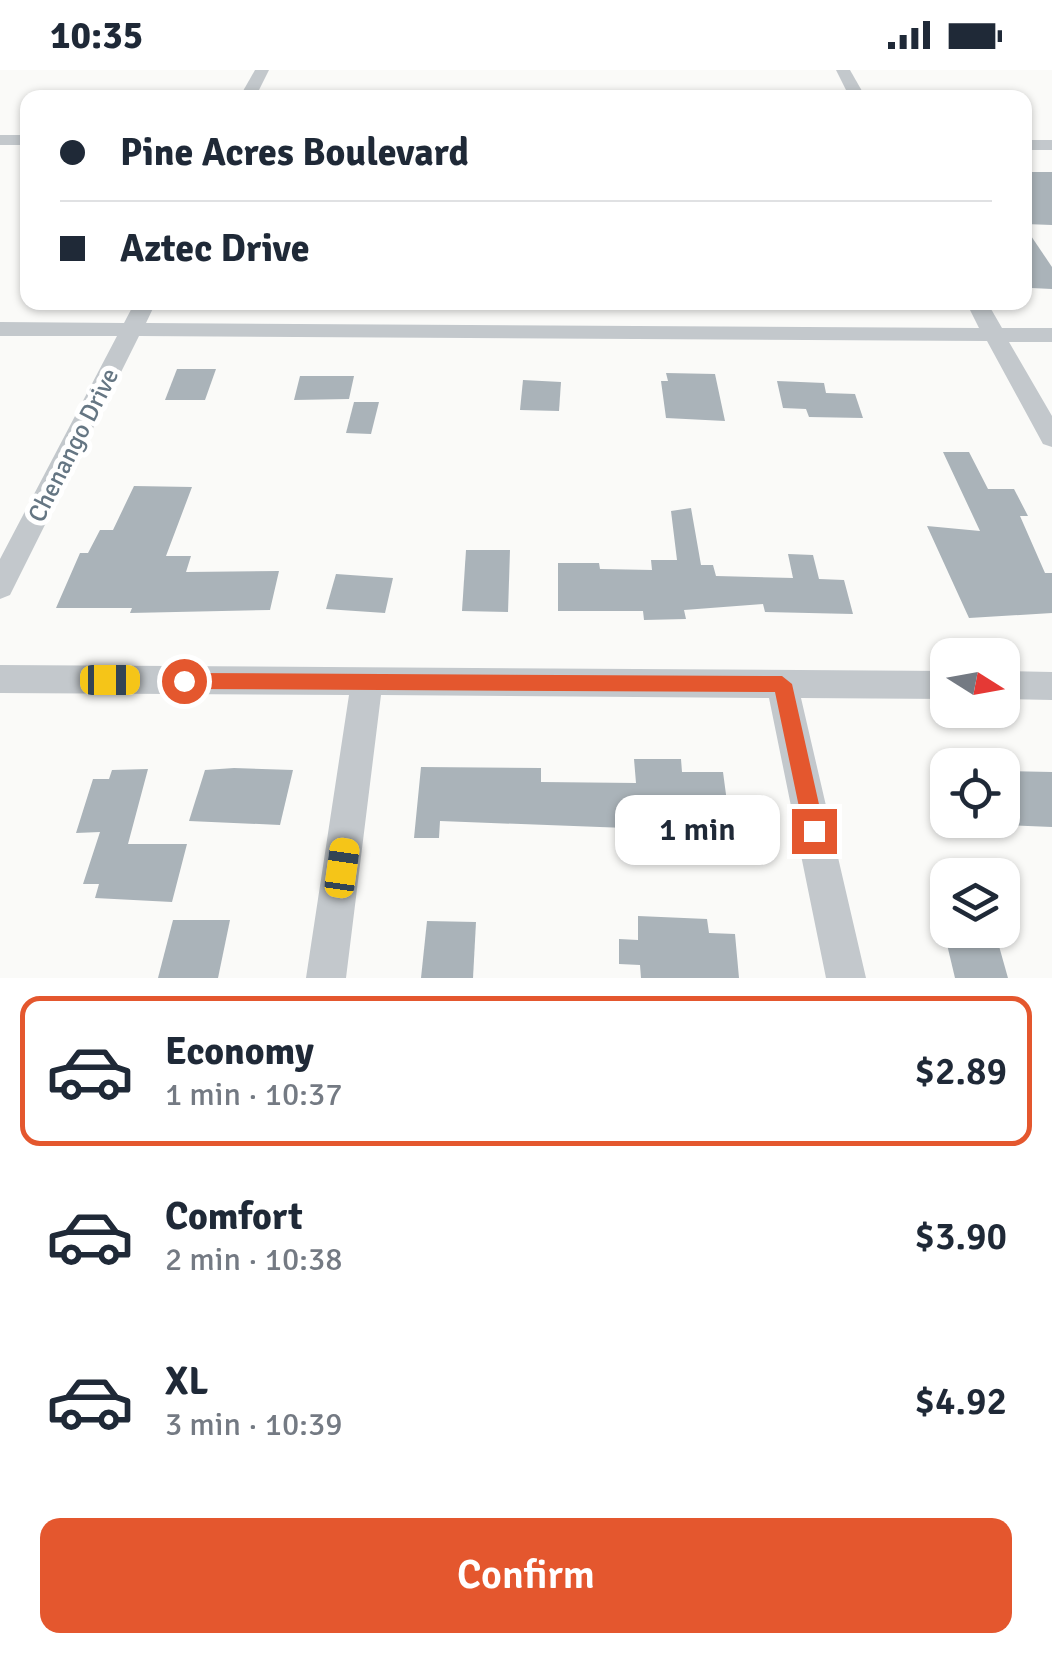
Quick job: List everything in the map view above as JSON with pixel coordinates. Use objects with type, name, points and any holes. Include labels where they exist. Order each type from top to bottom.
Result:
[{"type":"street","name":"Chenango Drive","points":[[0,587],[142,310]]},
{"type":"street","points":[[980,310],[1052,438]]},
{"type":"street","points":[[0,330],[1052,336]]},
{"type":"street","points":[[0,679],[930,685]]},
{"type":"street","points":[[326,978],[367,683]]},
{"type":"street","points":[[782,684],[846,978]]},
{"type":"street","points":[[1020,685],[1052,686]]},
{"type":"building","points":[[1032,172],[1052,172],[1052,225],[1032,224]]},
{"type":"building","points":[[1032,237],[1052,267],[1052,289],[1032,288]]},
{"type":"building","points":[[177,369],[216,369],[205,400],[165,400]]},
{"type":"building","points":[[666,373],[715,374],[725,421],[666,418],[661,381],[668,381]]},
{"type":"building","points":[[300,376],[354,376],[349,399],[294,400]]},
{"type":"building","points":[[523,380],[561,382],[559,411],[520,410]]},
{"type":"building","points":[[777,381],[824,383],[826,393],[855,394],[863,418],[809,417],[806,409],[783,408]]},
{"type":"building","points":[[354,402],[379,402],[371,434],[346,433]]},
{"type":"building","points":[[943,452],[969,452],[988,489],[1014,489],[1028,516],[1020,516],[1045,573],[1052,573],[1052,613],[969,618],[927,526],[980,531]]},
{"type":"building","points":[[134,486],[192,487],[166,556],[191,556],[186,572],[279,571],[270,610],[130,613],[132,608],[56,608],[80,553],[88,553],[100,530],[113,530]]},
{"type":"building","points":[[691,508],[701,565],[713,565],[716,576],[793,578],[788,554],[813,555],[819,579],[844,580],[853,614],[765,612],[763,604],[684,610],[686,619],[644,620],[643,611],[558,611],[558,563],[599,563],[600,569],[652,570],[651,560],[677,560],[671,511]]},
{"type":"building","points":[[466,550],[510,550],[508,612],[462,611]]},
{"type":"building","points":[[336,574],[393,578],[385,613],[326,609]]},
{"type":"building","points":[[634,759],[681,759],[682,772],[723,772],[731,832],[440,821],[439,838],[414,838],[421,767],[541,768],[541,782],[636,783]]},
{"type":"building","points":[[148,769],[128,844],[187,844],[172,902],[95,898],[99,884],[83,884],[100,832],[76,833],[93,779],[109,779],[112,770]]},
{"type":"building","points":[[205,770],[293,770],[280,825],[189,821]]},
{"type":"building","points":[[1020,771],[1052,772],[1052,827],[1020,826]]},
{"type":"building","points":[[638,916],[707,919],[709,933],[735,934],[739,978],[641,978],[640,965],[619,964],[619,939],[638,940]]},
{"type":"building","points":[[173,920],[230,920],[218,978],[158,978]]},
{"type":"building","points":[[427,921],[476,922],[473,978],[421,978]]},
{"type":"building","points":[[948,948],[1000,948],[1008,978],[955,978]]},
{"type":"route","points":[[184,681],[782,684],[814,831]]}]
